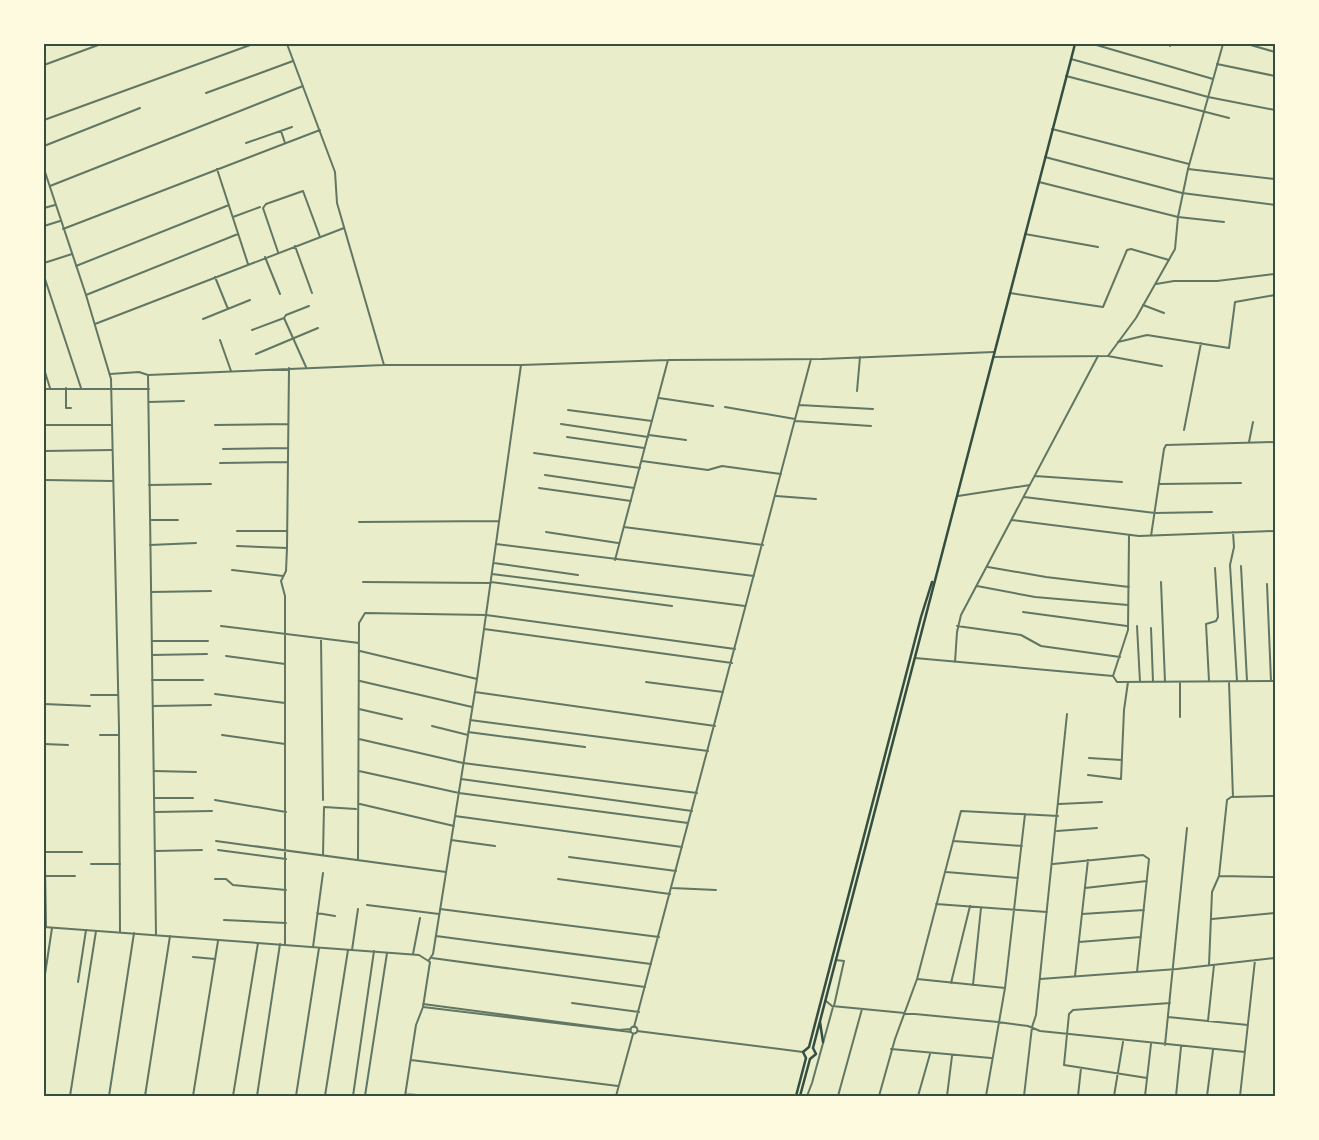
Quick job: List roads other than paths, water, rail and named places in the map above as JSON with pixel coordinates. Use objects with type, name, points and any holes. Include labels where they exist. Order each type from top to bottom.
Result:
[{"type":"main road","points":[[798,1096],[806,1058],[803,1052],[811,1047],[820,1022],[934,578],[1075,44]]},
{"type":"main road","points":[[798,1096],[810,1059],[816,1054],[811,1047],[921,617],[934,578]]},
{"type":"main road","points":[[820,1022],[823,1042]]},
{"type":"main road","points":[[806,1058],[810,1059]]},
{"type":"street","points":[[44,65],[101,44]]},
{"type":"street","points":[[44,120],[253,44]]},
{"type":"street","points":[[287,44],[335,172],[338,203],[384,365]]},
{"type":"street","points":[[1093,44],[1213,79]]},
{"type":"street","points":[[1108,48],[1111,44]]},
{"type":"street","points":[[1108,356],[1156,284],[1176,245],[1182,193],[1223,44]]},
{"type":"street","points":[[1247,44],[1275,52]]},
{"type":"street","points":[[1071,59],[1208,97],[1275,110]]},
{"type":"street","points":[[206,93],[294,60]]},
{"type":"street","points":[[1217,64],[1275,76]]},
{"type":"street","points":[[1066,76],[1229,118]]},
{"type":"street","points":[[49,186],[303,86]]},
{"type":"street","points":[[44,146],[140,108]]},
{"type":"street","points":[[246,143],[292,127]]},
{"type":"street","points":[[1052,129],[1189,164]]},
{"type":"street","points":[[63,228],[320,130]]},
{"type":"street","points":[[281,131],[285,144]]},
{"type":"street","points":[[1045,157],[1182,193],[1275,205]]},
{"type":"street","points":[[217,169],[248,264]]},
{"type":"street","points":[[1188,169],[1275,179]]},
{"type":"street","points":[[44,170],[45,180],[49,186],[86,295],[110,374],[119,735],[120,932]]},
{"type":"street","points":[[1039,182],[1178,217],[1224,222]]},
{"type":"street","points":[[278,252],[262,208],[266,204],[303,191],[320,237]]},
{"type":"street","points":[[44,208],[55,205]]},
{"type":"street","points":[[76,266],[228,205]]},
{"type":"street","points":[[233,217],[260,208]]},
{"type":"street","points":[[44,226],[60,221]]},
{"type":"street","points":[[95,324],[345,227]]},
{"type":"street","points":[[86,295],[238,234]]},
{"type":"street","points":[[1025,234],[1098,247]]},
{"type":"street","points":[[295,246],[312,293]]},
{"type":"street","points":[[1010,293],[1103,307],[1127,250],[1132,249],[1169,260]]},
{"type":"street","points":[[44,263],[72,254]]},
{"type":"street","points":[[265,258],[280,294]]},
{"type":"street","points":[[1156,284],[1174,281],[1217,281],[1275,274]]},
{"type":"street","points":[[44,276],[81,388]]},
{"type":"street","points":[[216,277],[228,309]]},
{"type":"street","points":[[1118,342],[1147,334],[1229,348],[1235,302],[1275,295]]},
{"type":"street","points":[[203,319],[250,300]]},
{"type":"street","points":[[1143,305],[1164,312]]},
{"type":"street","points":[[252,330],[309,306]]},
{"type":"street","points":[[284,318],[306,367]]},
{"type":"street","points":[[256,354],[318,328]]},
{"type":"street","points":[[220,340],[230,371]]},
{"type":"street","points":[[1184,430],[1201,342]]},
{"type":"street","points":[[110,374],[139,372],[148,375],[384,365],[521,365],[668,360],[811,359],[994,352]]},
{"type":"street","points":[[956,662],[957,626],[1098,356]]},
{"type":"street","points":[[993,357],[1108,356],[1162,366]]},
{"type":"street","points":[[857,391],[860,357]]},
{"type":"street","points":[[574,1026],[619,1030],[634,1027],[811,359]]},
{"type":"street","points":[[615,560],[668,360]]},
{"type":"street","points":[[405,1095],[416,1025],[423,1006],[430,959],[436,936],[454,826],[494,563],[521,365]]},
{"type":"street","points":[[44,368],[51,388]]},
{"type":"street","points":[[286,944],[285,596],[281,581],[286,571],[287,548],[289,368]]},
{"type":"street","points":[[148,375],[156,935]]},
{"type":"street","points":[[44,388],[148,389]]},
{"type":"street","points":[[66,388],[66,408],[71,408]]},
{"type":"street","points":[[658,398],[713,406]]},
{"type":"street","points":[[148,402],[184,401]]},
{"type":"street","points":[[799,405],[873,409]]},
{"type":"street","points":[[724,407],[795,420],[871,426]]},
{"type":"street","points":[[568,410],[652,421]]},
{"type":"street","points":[[1249,442],[1253,422]]},
{"type":"street","points":[[44,425],[112,424]]},
{"type":"street","points":[[215,425],[288,424]]},
{"type":"street","points":[[561,424],[686,440]]},
{"type":"street","points":[[567,438],[645,448]]},
{"type":"street","points":[[1151,536],[1164,449],[1169,444],[1275,442]]},
{"type":"street","points":[[222,449],[288,448]]},
{"type":"street","points":[[44,451],[112,450]]},
{"type":"street","points":[[534,453],[640,468]]},
{"type":"street","points":[[642,461],[708,470],[722,466],[781,474]]},
{"type":"street","points":[[220,463],[288,462]]},
{"type":"street","points":[[545,475],[635,488]]},
{"type":"street","points":[[1035,476],[1122,482]]},
{"type":"street","points":[[44,480],[113,481]]},
{"type":"street","points":[[1159,484],[1241,483]]},
{"type":"street","points":[[149,485],[211,484]]},
{"type":"street","points":[[956,497],[1030,485]]},
{"type":"street","points":[[539,488],[631,501]]},
{"type":"street","points":[[776,496],[816,499]]},
{"type":"street","points":[[1024,497],[1155,513],[1212,512]]},
{"type":"street","points":[[150,520],[178,520]]},
{"type":"street","points":[[1012,520],[1129,535],[1151,536],[1275,530]]},
{"type":"street","points":[[359,522],[499,521]]},
{"type":"street","points":[[623,527],[763,545]]},
{"type":"street","points":[[237,531],[287,531]]},
{"type":"street","points":[[546,532],[619,543]]},
{"type":"street","points":[[1233,532],[1234,547],[1230,565],[1237,681]]},
{"type":"street","points":[[1113,676],[1128,626],[1129,535]]},
{"type":"street","points":[[150,545],[196,543]]},
{"type":"street","points":[[496,544],[754,576]]},
{"type":"street","points":[[237,546],[287,548]]},
{"type":"street","points":[[494,563],[578,575]]},
{"type":"street","points":[[1241,566],[1247,681]]},
{"type":"street","points":[[988,567],[1046,577],[1129,587]]},
{"type":"street","points":[[1209,681],[1206,624],[1218,619],[1215,568]]},
{"type":"street","points":[[232,570],[283,576]]},
{"type":"street","points":[[492,574],[746,606]]},
{"type":"street","points":[[363,582],[491,582],[672,606]]},
{"type":"street","points":[[1161,582],[1165,682]]},
{"type":"street","points":[[1267,584],[1271,681]]},
{"type":"street","points":[[977,586],[1035,597],[1128,605]]},
{"type":"street","points":[[151,592],[211,591]]},
{"type":"street","points":[[1023,612],[1128,626]]},
{"type":"street","points":[[358,860],[360,804],[359,622],[365,613],[486,615],[735,649]]},
{"type":"street","points":[[221,626],[359,643]]},
{"type":"street","points":[[957,626],[1021,635],[1041,646],[1120,657]]},
{"type":"street","points":[[1137,626],[1140,682]]},
{"type":"street","points":[[1151,628],[1154,682]]},
{"type":"street","points":[[484,629],[732,663]]},
{"type":"street","points":[[321,638],[323,800]]},
{"type":"street","points":[[152,641],[208,641]]},
{"type":"street","points":[[359,651],[477,679]]},
{"type":"street","points":[[152,655],[208,654]]},
{"type":"street","points":[[226,656],[285,664]]},
{"type":"street","points":[[915,658],[1113,676]]},
{"type":"street","points":[[1113,676],[1116,681],[1128,682],[1275,681]]},
{"type":"street","points":[[152,680],[203,680]]},
{"type":"street","points":[[359,681],[472,707]]},
{"type":"street","points":[[1180,681],[1180,717]]},
{"type":"street","points":[[1229,681],[1233,797]]},
{"type":"street","points":[[646,682],[723,692]]},
{"type":"street","points":[[1088,775],[1121,779],[1124,710],[1128,682]]},
{"type":"street","points":[[475,692],[715,726]]},
{"type":"street","points":[[215,694],[285,703]]},
{"type":"street","points":[[91,695],[118,695]]},
{"type":"street","points":[[44,704],[90,706]]},
{"type":"street","points":[[153,706],[211,705]]},
{"type":"street","points":[[359,709],[402,720]]},
{"type":"street","points":[[1024,1096],[1032,1027],[1036,1015],[1053,864],[1067,714]]},
{"type":"street","points":[[470,720],[708,751]]},
{"type":"street","points":[[432,726],[468,733],[584,747]]},
{"type":"street","points":[[100,735],[119,735]]},
{"type":"street","points":[[222,736],[285,744]]},
{"type":"street","points":[[359,739],[463,763],[697,793]]},
{"type":"street","points":[[44,744],[68,745]]},
{"type":"street","points":[[1089,758],[1122,760]]},
{"type":"street","points":[[154,771],[196,772]]},
{"type":"street","points":[[359,771],[459,793],[688,823]]},
{"type":"street","points":[[461,779],[692,810]]},
{"type":"street","points":[[1209,965],[1212,892],[1219,876],[1227,802],[1229,798],[1233,797],[1275,796]]},
{"type":"street","points":[[154,798],[193,798]]},
{"type":"street","points":[[215,800],[286,812]]},
{"type":"street","points":[[1059,804],[1102,802]]},
{"type":"street","points":[[360,804],[454,826]]},
{"type":"street","points":[[323,855],[324,807],[356,809]]},
{"type":"street","points":[[44,810],[45,927],[413,954],[430,959],[645,987]]},
{"type":"street","points":[[154,812],[212,811]]},
{"type":"street","points":[[879,1096],[904,1012],[917,979],[961,811],[1058,816]]},
{"type":"street","points":[[986,1096],[991,1058],[1005,988],[1025,814]]},
{"type":"street","points":[[455,816],[682,847]]},
{"type":"street","points":[[1056,831],[1097,828]]},
{"type":"street","points":[[1165,1045],[1187,828]]},
{"type":"street","points":[[451,840],[495,846]]},
{"type":"street","points":[[216,841],[446,872]]},
{"type":"street","points":[[952,841],[1022,846]]},
{"type":"street","points":[[155,851],[202,850]]},
{"type":"street","points":[[218,850],[286,859]]},
{"type":"street","points":[[45,852],[82,852]]},
{"type":"street","points":[[1053,864],[1145,855],[1149,861],[1137,972]]},
{"type":"street","points":[[569,857],[676,871]]},
{"type":"street","points":[[1075,976],[1088,860]]},
{"type":"street","points":[[91,864],[120,864]]},
{"type":"street","points":[[945,872],[1018,878]]},
{"type":"street","points":[[313,946],[323,873]]},
{"type":"street","points":[[45,876],[75,876]]},
{"type":"street","points":[[1219,876],[1275,877]]},
{"type":"street","points":[[216,879],[226,879],[233,885],[286,890]]},
{"type":"street","points":[[558,879],[670,894]]},
{"type":"street","points":[[1085,888],[1147,881]]},
{"type":"street","points":[[672,888],[716,890]]},
{"type":"street","points":[[936,904],[1047,912]]},
{"type":"street","points":[[367,905],[440,914]]},
{"type":"street","points":[[951,983],[970,906]]},
{"type":"street","points":[[973,985],[981,907]]},
{"type":"street","points":[[352,950],[358,908]]},
{"type":"street","points":[[440,909],[659,937]]},
{"type":"street","points":[[1082,914],[1144,910]]},
{"type":"street","points":[[1212,919],[1275,913]]},
{"type":"street","points":[[317,914],[335,916]]},
{"type":"street","points":[[413,954],[420,918]]},
{"type":"street","points":[[224,920],[286,923]]},
{"type":"street","points":[[44,981],[52,928]]},
{"type":"street","points":[[78,982],[86,930]]},
{"type":"street","points":[[70,1096],[96,931]]},
{"type":"street","points":[[109,1096],[134,933]]},
{"type":"street","points":[[145,1096],[170,936]]},
{"type":"street","points":[[436,936],[652,964]]},
{"type":"street","points":[[1078,942],[1141,937]]},
{"type":"street","points":[[192,1096],[218,939]]},
{"type":"street","points":[[233,1096],[258,942]]},
{"type":"street","points":[[257,1096],[280,944]]},
{"type":"street","points":[[296,1096],[319,947]]},
{"type":"street","points":[[325,1096],[348,949]]},
{"type":"street","points":[[353,1096],[374,951]]},
{"type":"street","points":[[365,1096],[387,952]]},
{"type":"street","points":[[193,957],[215,958]]},
{"type":"street","points":[[1040,979],[1172,969],[1275,958]]},
{"type":"street","points":[[807,1096],[844,961],[836,960]]},
{"type":"street","points":[[1240,1096],[1254,960]]},
{"type":"street","points":[[1208,1021],[1214,965]]},
{"type":"street","points":[[917,979],[1005,988]]},
{"type":"street","points":[[825,999],[833,1006],[998,1022],[1032,1027],[1040,1031],[1123,1041],[1245,1052]]},
{"type":"street","points":[[572,1003],[639,1012]]},
{"type":"street","points":[[1147,1078],[1064,1064],[1069,1014],[1074,1010],[1170,1003]]},
{"type":"street","points":[[423,1006],[632,1033],[637,1030]]},
{"type":"street","points":[[838,1096],[862,1009]]},
{"type":"street","points":[[1168,1017],[1248,1025]]},
{"type":"street","points":[[634,1027],[637,1030],[803,1052]]},
{"type":"street","points":[[616,1096],[632,1033],[631,1029]]},
{"type":"street","points":[[1114,1096],[1123,1041]]},
{"type":"street","points":[[1145,1096],[1151,1044]]},
{"type":"street","points":[[1176,1096],[1181,1047]]},
{"type":"street","points":[[892,1049],[930,1054],[991,1058]]},
{"type":"street","points":[[1207,1096],[1213,1050]]},
{"type":"street","points":[[918,1096],[930,1054]]},
{"type":"street","points":[[947,1096],[952,1056]]},
{"type":"street","points":[[411,1060],[618,1086]]},
{"type":"street","points":[[1078,1096],[1081,1068]]},
{"type":"lane","points":[[405,1095],[429,1096]]}]
